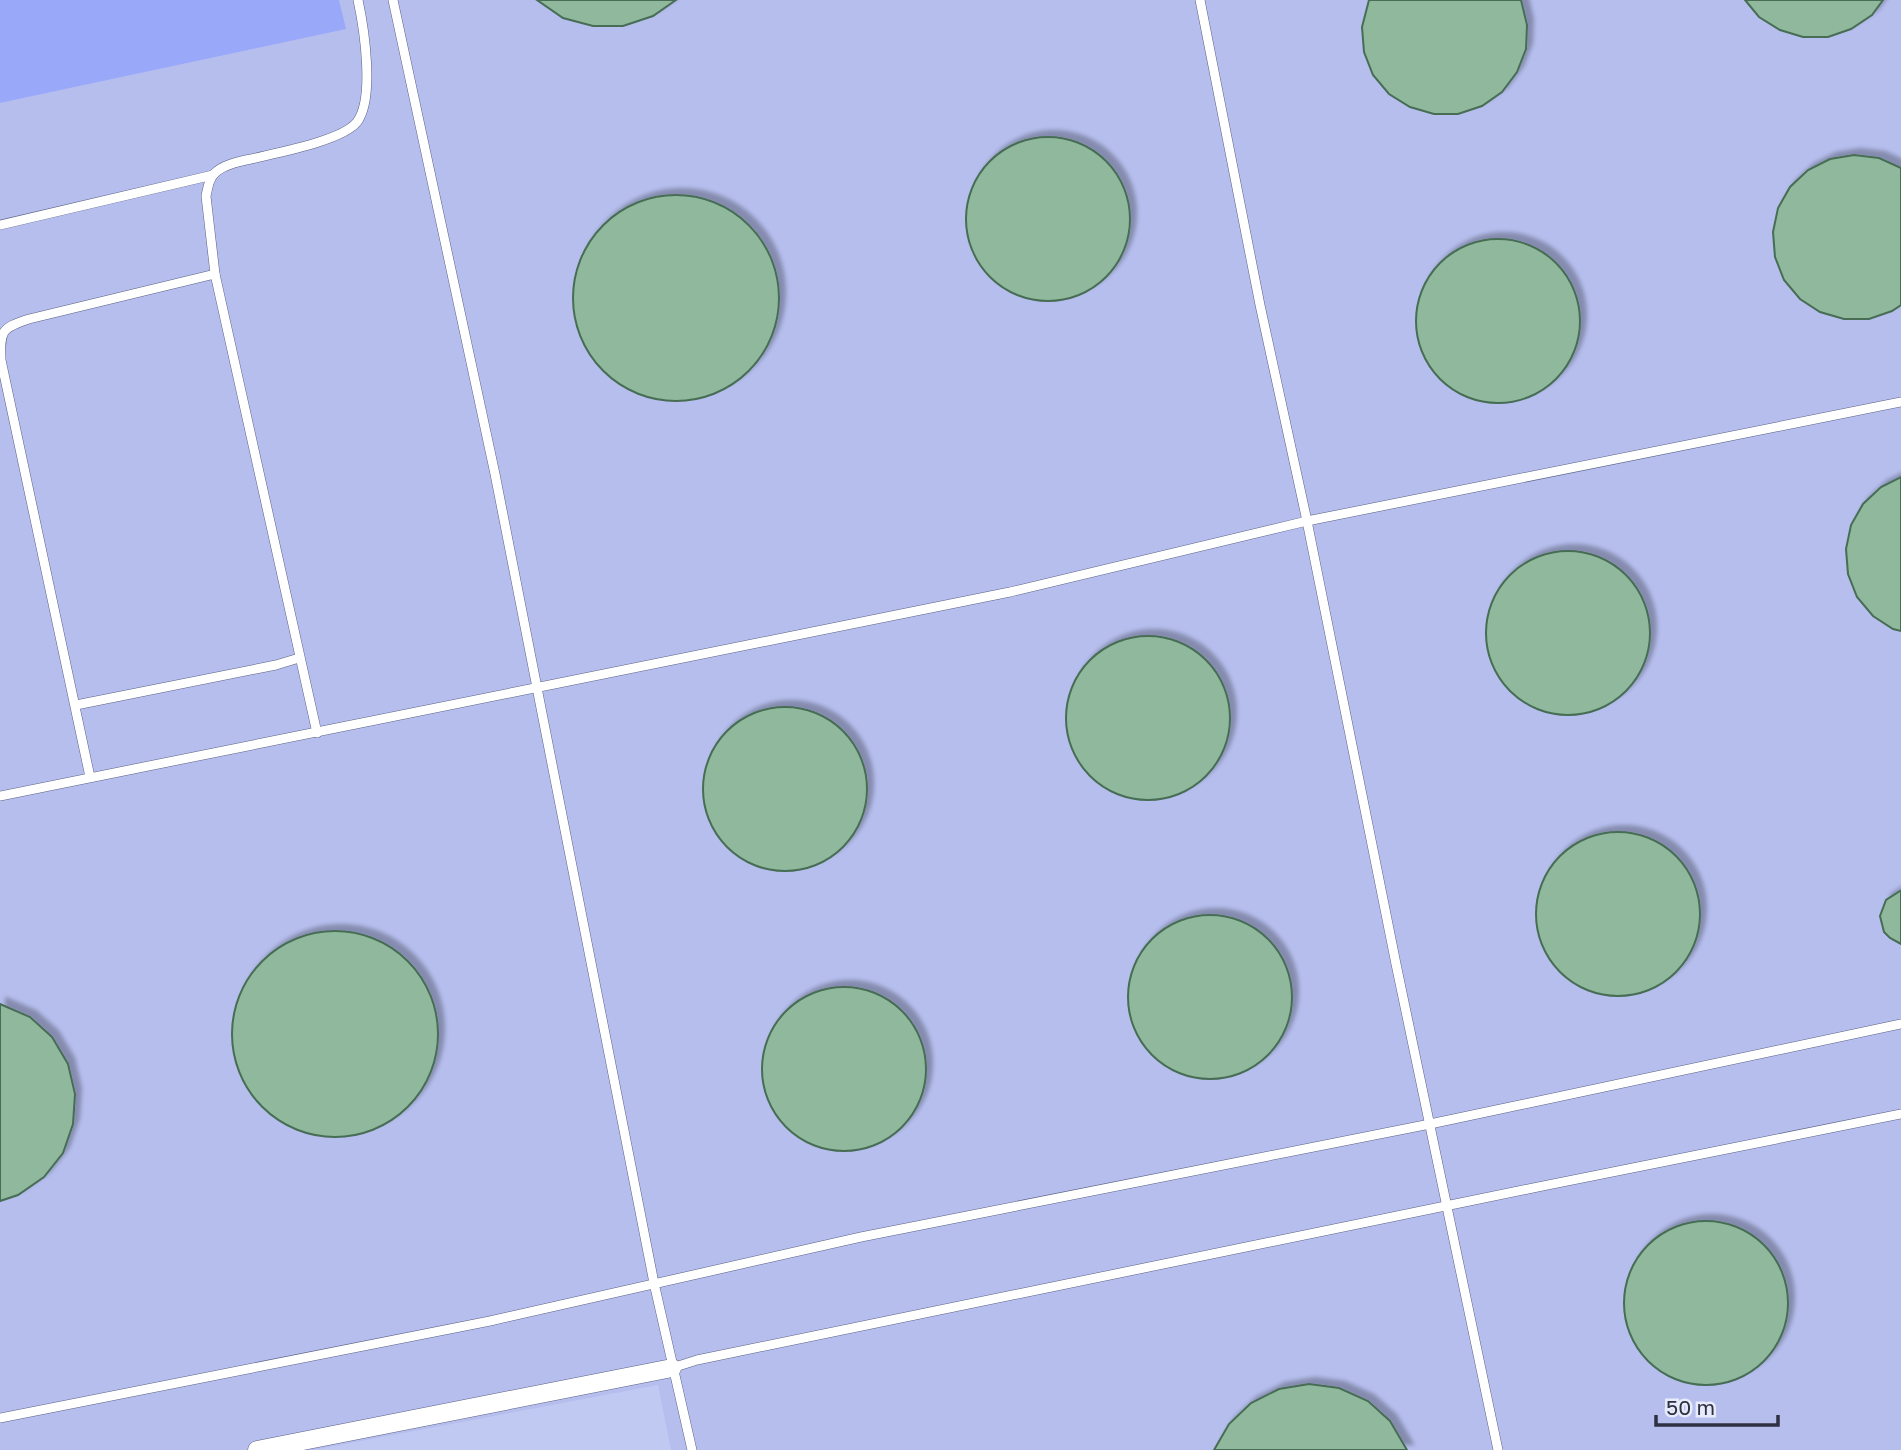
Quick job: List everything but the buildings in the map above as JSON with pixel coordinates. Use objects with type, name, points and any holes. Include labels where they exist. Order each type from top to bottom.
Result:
[{"type":"street","points":[[257,1450],[672,1368]]},
{"type":"lane","points":[[317,733],[215,274],[206,196],[213,175],[218,170],[337,135],[356,122],[364,104],[366,62],[358,0]]},
{"type":"lane","points":[[393,0],[492,461],[654,1283],[692,1450]]},
{"type":"lane","points":[[1200,0],[1260,305],[1498,1450]]},
{"type":"lane","points":[[0,225],[213,175]]},
{"type":"lane","points":[[90,778],[1,360],[1,337],[9,326],[29,319],[86,303],[215,274]]},
{"type":"lane","points":[[0,320],[4,330]]},
{"type":"lane","points":[[0,796],[1010,592],[1307,521],[1901,402]]},
{"type":"lane","points":[[76,705],[276,665],[299,658]]},
{"type":"lane","points":[[0,1418],[490,1321],[861,1237],[1430,1124],[1901,1024]]},
{"type":"lane","points":[[672,1368],[697,1360],[1901,1114]]},
{"type":"shaded area","points":[[0,0],[339,0],[346,29],[0,103]]},
{"type":"shaded area","points":[[339,0],[1901,0],[1901,1450],[671,1450],[658,1385],[313,1450],[0,1450],[0,103],[345,29]]}]
